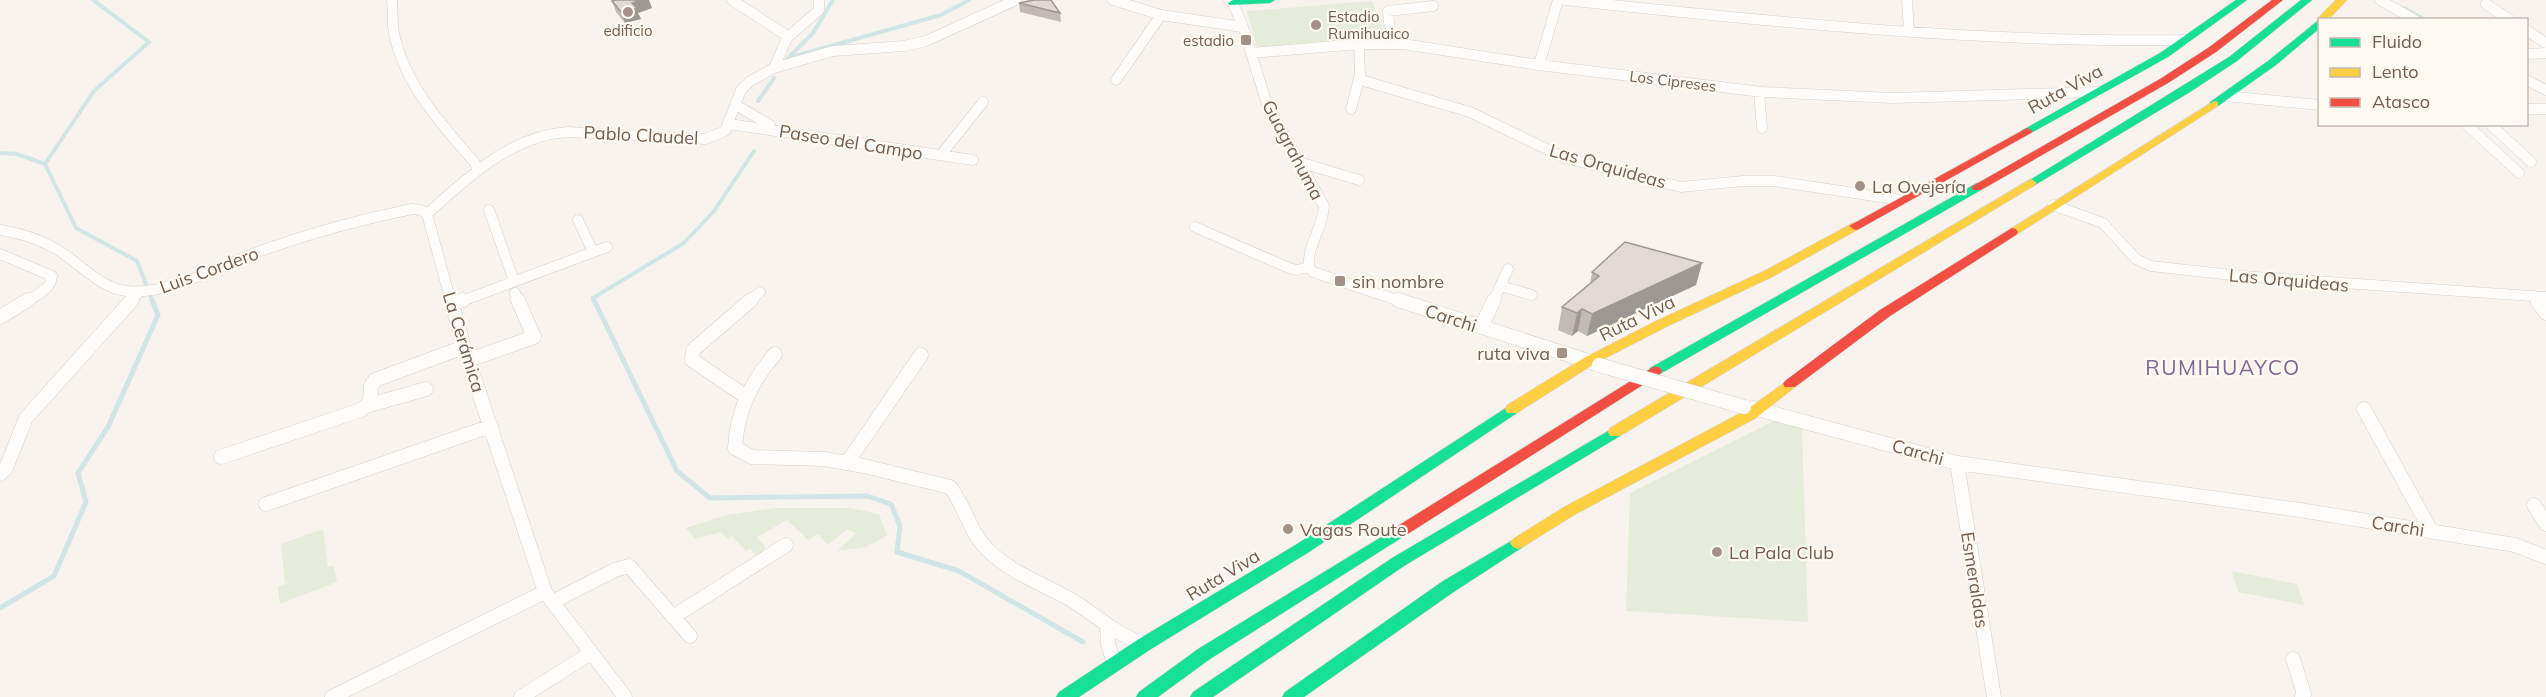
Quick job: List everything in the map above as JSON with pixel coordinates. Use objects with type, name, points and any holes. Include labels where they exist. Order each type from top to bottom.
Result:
[{"type":"main road","points":[[1231,2],[1270,0]]},
{"type":"main road","name":"Ruta Viva","points":[[1065,697],[1114,663],[1303,548],[1477,431],[1661,324],[1768,274],[2098,92],[2185,40],[2242,0]]},
{"type":"main road","points":[[1145,697],[1204,654],[1693,348],[2164,81],[2212,50],[2278,0]]},
{"type":"main road","points":[[1200,697],[1398,562],[2186,90],[2234,59],[2307,0]]},
{"type":"main road","points":[[2324,18],[2342,0]]},
{"type":"main road","points":[[1291,697],[1449,586],[1569,511],[1760,408],[1886,313],[2226,96],[2272,63],[2318,24]]},
{"type":"street","points":[[392,0],[394,33],[398,51],[428,108],[475,163],[477,169],[427,214]]},
{"type":"street","points":[[732,0],[786,35],[787,38]]},
{"type":"street","points":[[774,68],[787,38],[819,9],[819,0]]},
{"type":"street","points":[[729,124],[741,90],[749,82],[774,68],[833,51],[904,46],[926,41],[1016,0]]},
{"type":"street","points":[[1113,0],[1161,15],[1243,27]]},
{"type":"street","points":[[1539,65],[1558,0]]},
{"type":"street","points":[[1565,0],[1789,24],[1973,37],[2103,41],[2185,40]]},
{"type":"street","points":[[1907,0],[1909,31]]},
{"type":"street","points":[[2380,0],[2412,18]]},
{"type":"street","name":"Guagrahuma","points":[[1231,2],[1243,27],[1267,104],[1324,206],[1325,214],[1307,258],[1309,267]]},
{"type":"street","points":[[2486,4],[2507,18]]},
{"type":"street","points":[[1391,43],[1388,11],[1433,6]]},
{"type":"street","points":[[1116,80],[1161,15]]},
{"type":"street","points":[[2528,31],[2546,43]]},
{"type":"street","name":"Los Cipreses","points":[[1251,53],[1391,43],[1539,65],[1759,92],[1893,98],[2098,92]]},
{"type":"street","points":[[1351,109],[1359,79],[1363,80],[1360,77],[1359,44]]},
{"type":"street","points":[[2528,54],[2546,53]]},
{"type":"street","name":"Las Orquideas","points":[[1363,80],[1470,112],[1495,122],[1565,158],[1681,187],[1743,181],[1774,182],[1901,200]]},
{"type":"street","points":[[2528,81],[2546,90]]},
{"type":"street","points":[[1759,92],[1762,128]]},
{"type":"street","points":[[2226,96],[2318,105]]},
{"type":"street","points":[[941,155],[983,102]]},
{"type":"street","points":[[736,105],[761,122],[788,132]]},
{"type":"street","points":[[2528,109],[2546,109]]},
{"type":"street","name":"Pablo Claudel","points":[[477,169],[532,139],[550,133],[705,139],[725,131],[729,124]]},
{"type":"street","name":"Paseo del Campo","points":[[729,124],[973,160]]},
{"type":"street","points":[[2468,126],[2519,173]]},
{"type":"street","points":[[2492,126],[2531,162]]},
{"type":"street","points":[[1299,162],[1359,180]]},
{"type":"street","name":"Las Orquideas","points":[[2053,205],[2103,223],[2136,259],[2151,266],[2249,277],[2540,297]]},
{"type":"street","name":"Luis Cordero","points":[[0,230],[29,236],[62,252],[116,289],[139,292],[174,284],[332,228],[412,209],[427,214]]},
{"type":"street","points":[[366,406],[370,402],[371,386],[375,380],[534,337],[514,287],[489,210]]},
{"type":"street","name":"La Cerámica","points":[[427,214],[466,354],[548,597],[625,697]]},
{"type":"street","points":[[578,220],[593,252]]},
{"type":"street","name":"Carchi","points":[[1195,227],[1289,268],[1297,270],[1309,267],[1313,272],[1594,363],[1744,407],[1760,408],[1957,463],[2300,510],[2515,545],[2546,557]]},
{"type":"street","points":[[452,304],[514,287],[607,247]]},
{"type":"street","points":[[0,254],[52,276],[52,281],[45,290],[0,317]]},
{"type":"street","points":[[1481,327],[1508,269]]},
{"type":"street","points":[[1500,286],[1532,295]]},
{"type":"street","points":[[0,474],[6,468],[26,418],[139,292]]},
{"type":"street","points":[[745,396],[692,360],[691,355],[693,350],[760,292]]},
{"type":"street","points":[[2540,297],[2546,313]]},
{"type":"street","points":[[775,354],[759,372],[745,396],[735,433],[735,448],[752,457],[824,459],[950,487],[959,496],[967,521],[976,538],[992,556],[1017,574],[1067,597],[1130,641],[1145,644]]},
{"type":"street","points":[[847,463],[921,355]]},
{"type":"street","points":[[221,457],[355,412],[366,406],[426,389]]},
{"type":"street","points":[[2364,409],[2431,531]]},
{"type":"street","points":[[266,504],[491,426]]},
{"type":"street","name":"Esmeraldas","points":[[1957,463],[1994,697]]},
{"type":"street","points":[[2534,505],[2546,524]]},
{"type":"street","points":[[673,617],[786,545]]},
{"type":"street","points":[[332,697],[548,597],[629,566],[690,636]]},
{"type":"street","points":[[1107,626],[1108,644],[1114,663]]},
{"type":"street","points":[[521,697],[591,653]]},
{"type":"street","points":[[2293,659],[2304,694],[2302,697]]},
{"type":"green space","name":"Estadio Rumihuaico","points":[[1372,1],[1387,40],[1258,51],[1247,11]]},
{"type":"green space","name":"La Pala Club","points":[[1776,420],[1802,428],[1808,622],[1626,611],[1630,493]]},
{"type":"green space","points":[[774,508],[850,508],[879,514],[887,536],[866,547],[837,551],[856,534],[847,529],[828,545],[818,534],[808,540],[787,520],[757,537],[766,548],[756,555],[750,548],[746,551],[732,536],[728,539],[721,532],[695,539],[686,528],[726,515]]},
{"type":"green space","points":[[323,529],[328,567],[334,565],[337,582],[280,604],[278,587],[289,582],[285,583],[281,544]]},
{"type":"green space","points":[[2232,571],[2297,584],[2304,605],[2238,592]]},
{"type":"building","points":[[641,0],[632,3],[637,8],[622,13],[612,1]]},
{"type":"building","points":[[1051,0],[1060,13],[1019,3]]},
{"type":"building","points":[[1625,242],[1702,263],[1592,314],[1582,309],[1577,313],[1562,307],[1599,276],[1592,272]]},
{"type":"waterway","points":[[45,164],[94,91],[149,42],[93,0]]},
{"type":"waterway","points":[[789,57],[813,33],[833,0]]},
{"type":"waterway","points":[[788,58],[941,15],[969,0]]},
{"type":"waterway","points":[[2404,8],[2422,18]]},
{"type":"waterway","points":[[758,101],[774,78]]},
{"type":"waterway","points":[[594,300],[593,298],[684,243],[714,211],[754,151]]},
{"type":"waterway","points":[[0,153],[17,154],[45,164]]},
{"type":"waterway","points":[[45,164],[76,228],[137,261],[153,302]]},
{"type":"waterway","points":[[0,608],[54,576],[86,502],[78,473],[108,427],[158,315],[152,300]]},
{"type":"waterway","points":[[594,300],[677,471],[710,498],[867,496],[891,504],[900,526],[897,552],[959,571],[1083,642]]},
{"type":"traffic: fast","points":[[1233,3],[1270,0]]},
{"type":"traffic: fast","points":[[2027,131],[2164,55],[2242,0]]},
{"type":"traffic: fast","points":[[2031,183],[2186,90],[2233,59],[2307,0]]},
{"type":"traffic: fast","points":[[2214,104],[2272,63],[2318,24]]},
{"type":"traffic: fast","points":[[1655,371],[1977,187]]},
{"type":"traffic: fast","points":[[1065,697],[1145,644],[1303,548],[1512,409]]},
{"type":"traffic: fast","points":[[1199,697],[1398,562],[1615,432]]},
{"type":"traffic: fast","points":[[1145,697],[1204,654],[1401,531]]},
{"type":"traffic: fast","points":[[1291,697],[1449,586],[1518,543]]},
{"type":"traffic: slow","points":[[2324,18],[2342,0]]},
{"type":"traffic: slow","points":[[2012,232],[2214,104]]},
{"type":"traffic: slow","points":[[1615,432],[2031,183]]},
{"type":"traffic: slow","points":[[1512,409],[1589,361],[1661,324],[1768,274],[1855,226]]},
{"type":"traffic: slow","points":[[1518,543],[1569,511],[1751,414],[1790,384]]},
{"type":"traffic: jam","points":[[1977,187],[2164,81],[2212,50],[2278,0]]},
{"type":"traffic: jam","points":[[1855,226],[2027,131]]},
{"type":"traffic: jam","points":[[1790,384],[1885,313],[2012,232]]},
{"type":"traffic: jam","points":[[1401,531],[1655,371]]},
{"type":"place","name":"edificio","points":[[628,12]]},
{"type":"place","name":"Estadio Rumihuaico","points":[[1316,25]]},
{"type":"place","name":"estadio","points":[[1246,40]]},
{"type":"place","name":"La Ovejería","points":[[1860,186]]},
{"type":"place","name":"sin nombre","points":[[1340,281]]},
{"type":"place","name":"ruta viva","points":[[1562,353]]},
{"type":"place","name":"Vagas Route","points":[[1288,529]]},
{"type":"place","name":"La Pala Club","points":[[1717,552]]},
{"type":"district","name":"RUMIHUAYCO","points":[[2223,367]]}]
